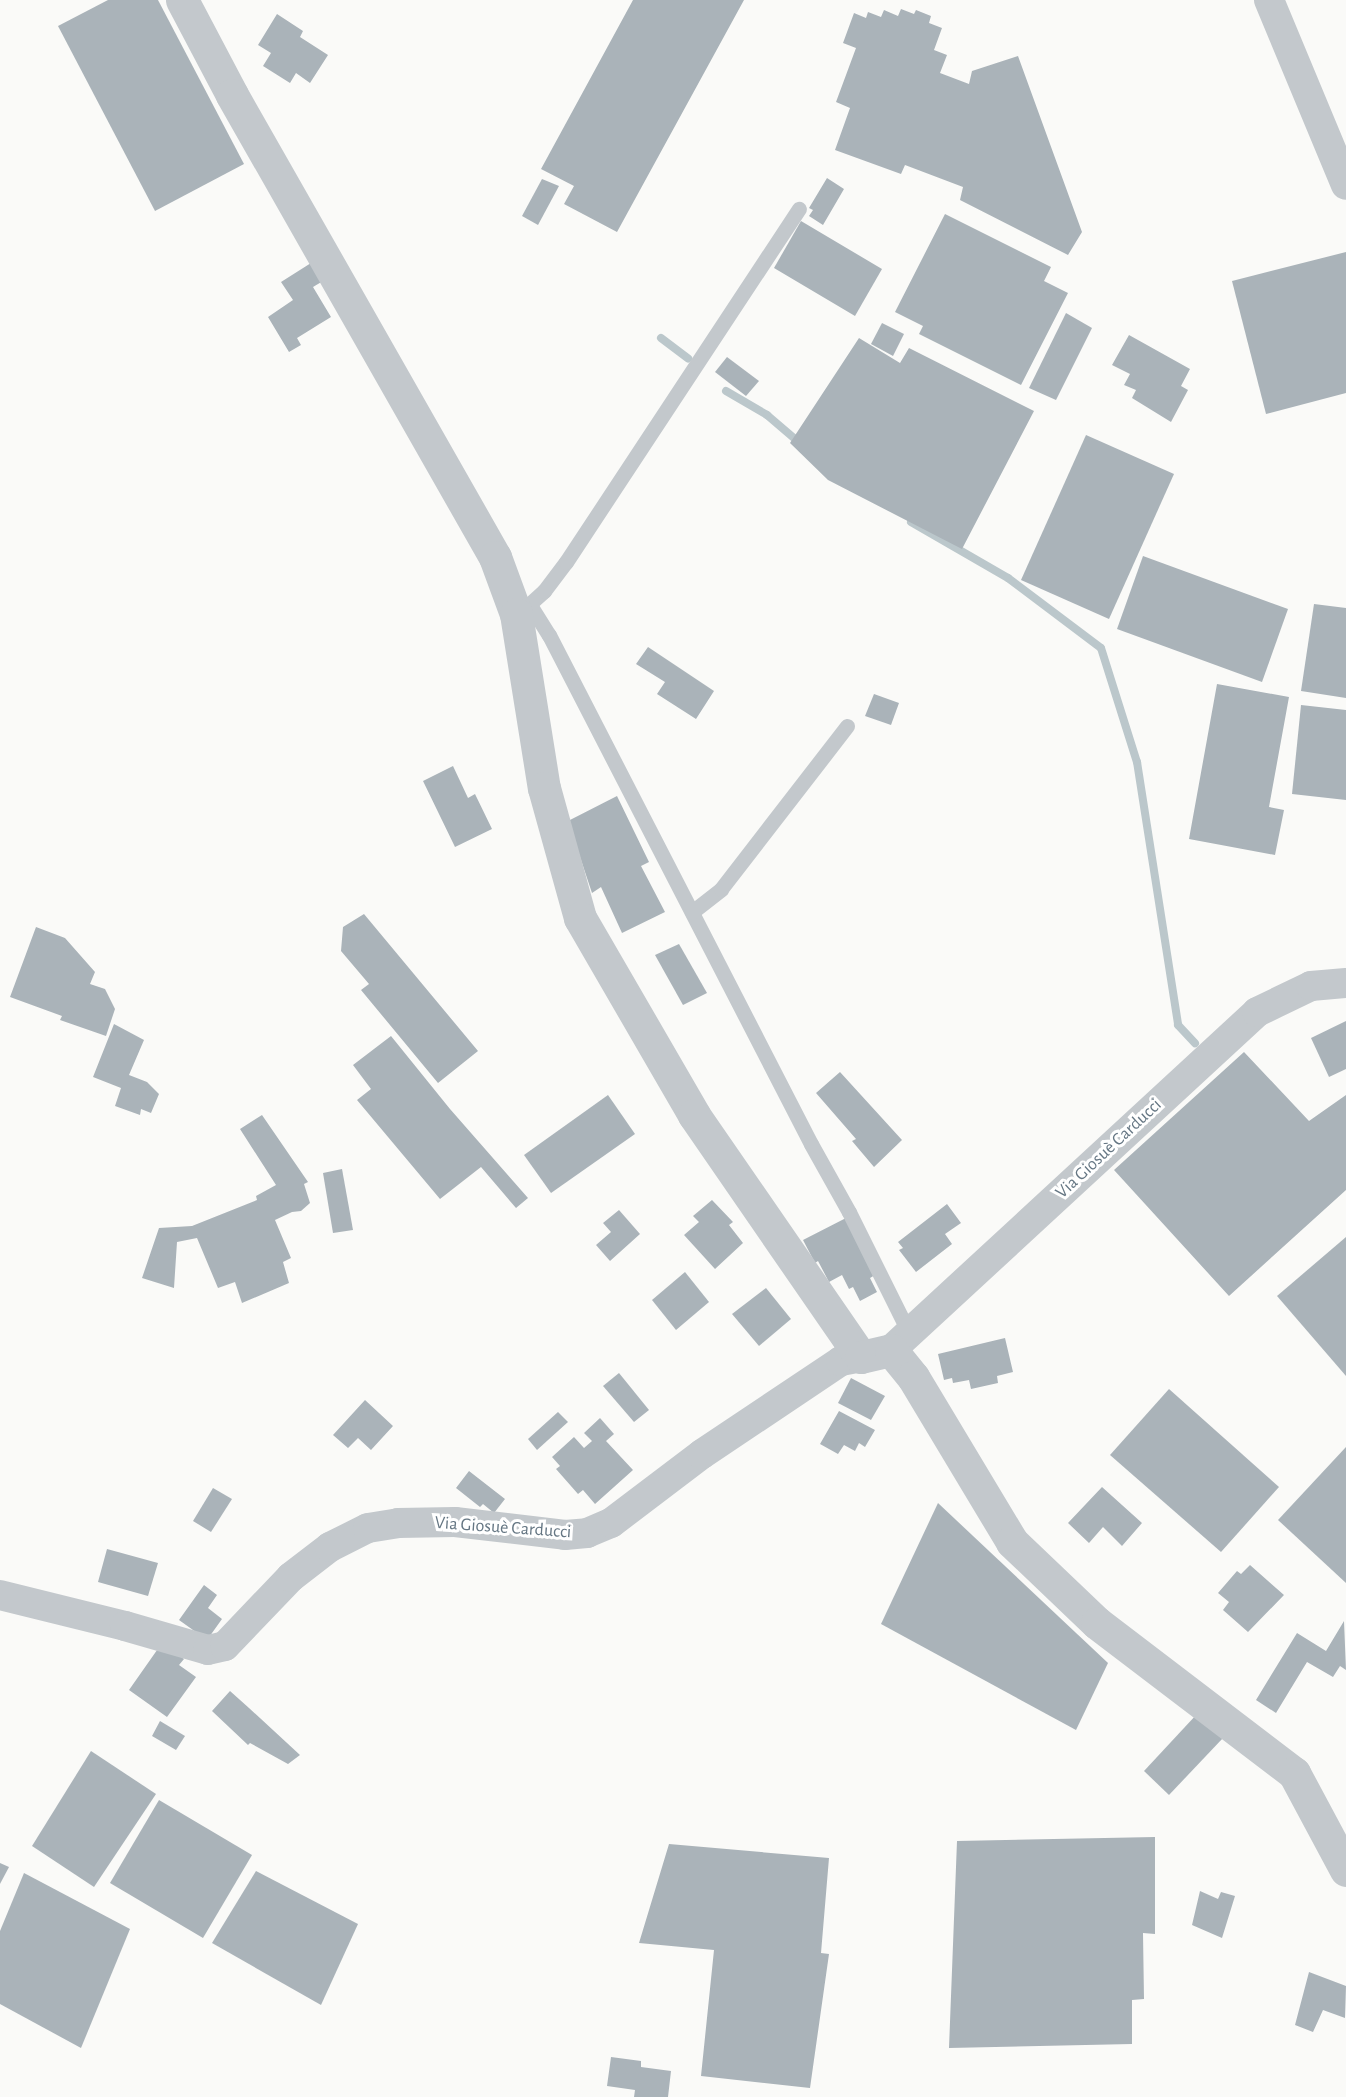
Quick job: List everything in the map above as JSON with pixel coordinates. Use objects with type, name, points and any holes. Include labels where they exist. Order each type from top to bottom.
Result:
[{"type":"street","points":[[182,0],[232,95],[523,609],[544,788],[580,918],[694,1115],[913,1377],[1012,1542],[1097,1623],[1294,1773],[1346,1870]]},
{"type":"street","points":[[1269,0],[1346,185]]},
{"type":"street","name":"Via Giosuè Carducci","points":[[0,1595],[125,1626],[208,1650],[225,1646],[291,1577],[330,1547],[368,1528],[398,1523],[456,1522],[565,1535],[587,1533],[611,1523],[702,1454],[841,1361],[887,1347],[1257,1012],[1311,987],[1346,983]]},
{"type":"lane","points":[[799,209],[566,562],[544,591],[523,609],[549,635],[811,1144],[849,1212],[887,1347]]},
{"type":"lane","points":[[692,912],[720,889],[847,726]]},
{"type":"building","points":[[108,0],[158,0],[244,164],[155,211],[58,26]]},
{"type":"building","points":[[633,0],[744,0],[617,232],[564,204],[574,186],[541,169]]},
{"type":"building","points":[[901,9],[914,14],[916,10],[931,16],[929,23],[942,28],[934,50],[947,55],[940,73],[969,84],[972,71],[1018,56],[1082,232],[1068,255],[960,200],[963,187],[905,165],[901,174],[835,150],[850,108],[836,102],[856,48],[843,43],[854,13],[866,18],[868,12],[881,17],[884,10],[898,16]]},
{"type":"building","points":[[277,14],[303,31],[300,37],[328,55],[310,83],[296,73],[290,83],[263,66],[271,53],[258,45]]},
{"type":"building","points":[[827,178],[844,189],[823,225],[809,216],[813,210],[809,208]]},
{"type":"building","points":[[542,179],[559,186],[538,225],[522,216]]},
{"type":"building","points":[[945,214],[1051,267],[1044,281],[1068,293],[1021,385],[919,334],[923,326],[895,312]]},
{"type":"building","points":[[801,221],[882,269],[855,316],[774,268]]},
{"type":"building","points":[[1346,252],[1346,393],[1266,414],[1232,281]]},
{"type":"building","points":[[311,263],[323,281],[313,287],[331,317],[297,338],[301,345],[289,352],[268,317],[293,300],[281,282]]},
{"type":"building","points":[[1066,313],[1092,328],[1056,400],[1029,388]]},
{"type":"building","points":[[882,323],[904,334],[893,356],[871,344]]},
{"type":"building","points":[[1129,335],[1190,369],[1181,386],[1188,390],[1171,422],[1132,398],[1136,390],[1124,385],[1130,374],[1112,365]]},
{"type":"building","points":[[859,338],[900,363],[909,348],[1034,411],[962,549],[828,480],[790,443]]},
{"type":"building","points":[[727,357],[759,381],[746,396],[715,372]]},
{"type":"building","points":[[1086,435],[1174,474],[1109,619],[1021,580]]},
{"type":"building","points":[[1143,556],[1288,609],[1262,682],[1117,629]]},
{"type":"building","points":[[1314,604],[1346,608],[1346,698],[1301,691]]},
{"type":"building","points":[[648,647],[714,691],[696,719],[657,694],[665,682],[636,664]]},
{"type":"building","points":[[1217,684],[1289,697],[1269,807],[1284,810],[1275,855],[1189,839]]},
{"type":"building","points":[[874,694],[899,703],[891,725],[865,716]]},
{"type":"building","points":[[1301,705],[1346,710],[1346,800],[1292,794]]},
{"type":"building","points":[[453,766],[468,798],[475,794],[492,829],[455,847],[423,781]]},
{"type":"building","points":[[617,796],[649,862],[641,866],[665,912],[622,933],[601,887],[592,893],[568,821]]},
{"type":"building","points":[[364,914],[478,1051],[438,1083],[361,990],[369,984],[341,951],[343,927]]},
{"type":"building","points":[[36,927],[65,938],[95,972],[90,984],[105,989],[115,1009],[106,1036],[60,1020],[62,1016],[10,997]]},
{"type":"building","points":[[679,944],[707,993],[683,1005],[655,955]]},
{"type":"building","points":[[1346,1021],[1346,1069],[1329,1077],[1311,1038]]},
{"type":"building","points":[[114,1024],[144,1040],[129,1075],[147,1082],[159,1094],[151,1113],[141,1109],[140,1115],[115,1106],[121,1088],[93,1077]]},
{"type":"building","points":[[391,1036],[450,1109],[528,1198],[516,1208],[481,1167],[440,1199],[357,1100],[371,1089],[353,1065]]},
{"type":"building","points":[[1244,1052],[1309,1121],[1346,1095],[1346,1190],[1229,1296],[1114,1170]]},
{"type":"building","points":[[840,1072],[902,1140],[874,1167],[852,1141],[856,1139],[816,1093]]},
{"type":"building","points":[[608,1095],[635,1134],[551,1193],[524,1155]]},
{"type":"building","points":[[262,1115],[308,1182],[304,1184],[310,1203],[301,1211],[292,1212],[275,1220],[291,1258],[283,1262],[289,1283],[242,1303],[235,1282],[218,1288],[197,1238],[177,1242],[174,1288],[142,1278],[159,1228],[192,1226],[257,1200],[256,1196],[276,1185],[240,1129]]},
{"type":"building","points":[[342,1169],[353,1230],[333,1233],[323,1173]]},
{"type":"building","points":[[712,1200],[733,1222],[729,1225],[743,1243],[715,1269],[684,1235],[699,1222],[693,1216]]},
{"type":"building","points":[[947,1204],[961,1223],[945,1234],[952,1244],[916,1272],[899,1250],[903,1248],[898,1242]]},
{"type":"building","points":[[619,1210],[640,1234],[610,1261],[596,1245],[611,1232],[603,1223]]},
{"type":"building","points":[[846,1218],[875,1275],[870,1278],[877,1292],[860,1301],[853,1287],[849,1289],[842,1275],[829,1282],[818,1261],[815,1263],[803,1240]]},
{"type":"building","points":[[1346,1237],[1346,1376],[1277,1296]]},
{"type":"building","points":[[685,1272],[709,1302],[676,1330],[652,1300]]},
{"type":"building","points":[[766,1288],[791,1319],[759,1346],[732,1314]]},
{"type":"building","points":[[1005,1338],[1013,1372],[997,1376],[998,1383],[971,1389],[969,1380],[953,1383],[952,1378],[944,1380],[938,1354]]},
{"type":"building","points":[[619,1373],[649,1410],[634,1422],[603,1386]]},
{"type":"building","points":[[851,1378],[885,1396],[871,1420],[838,1403]]},
{"type":"building","points":[[1169,1389],[1279,1487],[1221,1552],[1110,1455]]},
{"type":"building","points":[[365,1400],[393,1426],[371,1450],[358,1438],[348,1448],[333,1435]]},
{"type":"building","points":[[839,1411],[875,1430],[865,1447],[859,1443],[855,1451],[844,1445],[838,1454],[820,1444]]},
{"type":"building","points":[[558,1412],[568,1422],[537,1450],[528,1439]]},
{"type":"building","points":[[600,1418],[614,1434],[606,1441],[633,1470],[595,1504],[583,1490],[578,1494],[556,1469],[560,1466],[552,1457],[574,1437],[584,1448],[592,1441],[584,1433]]},
{"type":"building","points":[[1346,1447],[1346,1583],[1278,1520]]},
{"type":"building","points":[[469,1471],[505,1499],[494,1513],[483,1504],[480,1507],[456,1488]]},
{"type":"building","points":[[1102,1487],[1142,1523],[1122,1546],[1103,1527],[1089,1543],[1068,1523]]},
{"type":"building","points":[[213,1488],[232,1499],[211,1532],[193,1521]]},
{"type":"building","points":[[938,1503],[1108,1663],[1076,1730],[881,1624]]},
{"type":"building","points":[[107,1549],[158,1563],[148,1596],[98,1582]]},
{"type":"building","points":[[1250,1565],[1284,1595],[1248,1632],[1223,1610],[1229,1602],[1218,1593],[1237,1571],[1241,1574]]},
{"type":"building","points":[[204,1585],[217,1595],[208,1608],[222,1619],[207,1640],[179,1620]]},
{"type":"building","points":[[1344,1621],[1346,1670],[1340,1666],[1333,1677],[1307,1662],[1276,1713],[1256,1700],[1297,1633],[1326,1651]]},
{"type":"building","points":[[162,1643],[184,1659],[179,1665],[196,1677],[167,1717],[129,1690]]},
{"type":"building","points":[[230,1691],[300,1755],[288,1764],[250,1743],[248,1745],[212,1711]]},
{"type":"building","points":[[1197,1714],[1223,1738],[1169,1795],[1144,1771]]},
{"type":"building","points":[[160,1721],[185,1736],[176,1750],[152,1736]]},
{"type":"building","points":[[91,1751],[156,1794],[94,1887],[32,1846]]},
{"type":"building","points":[[159,1800],[252,1855],[203,1938],[110,1883]]},
{"type":"building","points":[[1155,1837],[1155,1934],[1143,1933],[1144,1999],[1132,2000],[1132,2044],[949,2048],[957,1841]]},
{"type":"building","points":[[669,1844],[829,1858],[821,1953],[829,1954],[810,2088],[701,2076],[714,1950],[639,1943]]},
{"type":"building","points":[[0,1863],[9,1867],[0,1884]]},
{"type":"building","points":[[256,1871],[358,1924],[321,2005],[212,1943]]},
{"type":"building","points":[[24,1873],[130,1929],[81,2048],[0,2004],[0,1931]]},
{"type":"building","points":[[1200,1891],[1218,1899],[1221,1892],[1235,1896],[1222,1938],[1192,1925]]},
{"type":"building","points":[[1309,1972],[1346,1986],[1345,2018],[1323,2010],[1313,2032],[1295,2025]]},
{"type":"building","points":[[611,2057],[641,2061],[641,2067],[671,2071],[668,2097],[634,2097],[635,2090],[607,2086]]},
{"type":"waterway","points":[[661,338],[688,358]]},
{"type":"waterway","points":[[726,391],[767,415],[801,444]]},
{"type":"waterway","points":[[911,522],[1008,578],[1101,648],[1137,762],[1178,1025],[1195,1043]]}]
